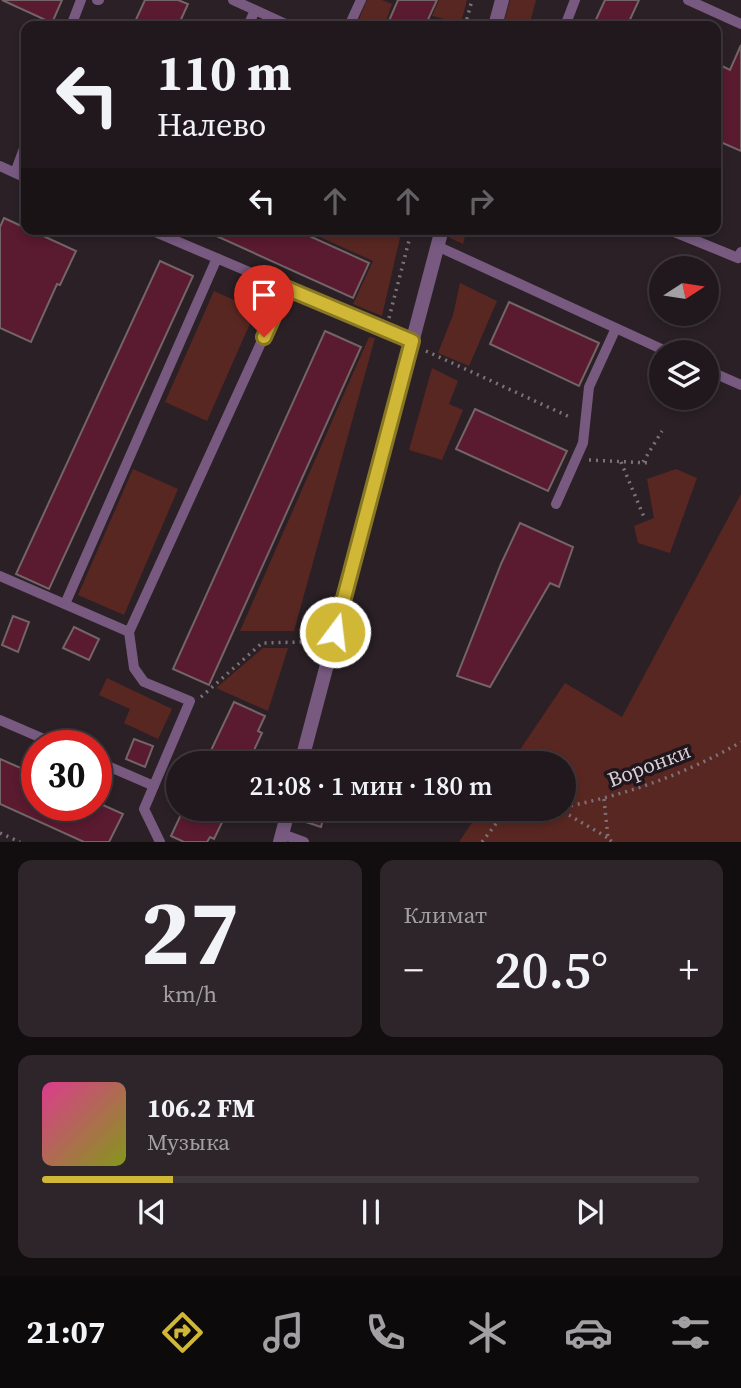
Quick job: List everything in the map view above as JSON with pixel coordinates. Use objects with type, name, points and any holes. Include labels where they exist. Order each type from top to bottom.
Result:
[{"type":"street","points":[[496,21],[502,0]]},
{"type":"street","points":[[304,751],[440,235]]},
{"type":"street","points":[[281,838],[286,821]]},
{"type":"lane","points":[[73,21],[81,0]]},
{"type":"lane","points":[[233,0],[279,21]]},
{"type":"lane","points":[[351,21],[361,0]]},
{"type":"lane","points":[[567,21],[575,0]]},
{"type":"lane","points":[[688,0],[741,24]]},
{"type":"lane","points":[[250,21],[255,10]]},
{"type":"lane","points":[[15,173],[21,157]]},
{"type":"lane","points":[[0,166],[21,176]]},
{"type":"lane","points":[[162,235],[412,343]]},
{"type":"lane","points":[[682,235],[738,258],[741,251]]},
{"type":"lane","points":[[437,246],[649,343]]},
{"type":"lane","points":[[65,604],[217,258]]},
{"type":"lane","points":[[160,842],[144,810],[190,701],[144,682],[134,668],[129,632],[286,288]]},
{"type":"lane","points":[[556,504],[583,443],[589,387],[616,328]]},
{"type":"lane","points":[[719,376],[741,386]]},
{"type":"lane","points":[[0,576],[129,632]]},
{"type":"lane","points":[[0,720],[23,730]]},
{"type":"lane","points":[[112,768],[153,786]]},
{"type":"lane","points":[[281,838],[304,842]]},
{"type":"path","points":[[466,21],[472,0]]},
{"type":"path","points":[[386,330],[410,235]]},
{"type":"path","points":[[412,343],[585,424]]},
{"type":"path","points":[[642,463],[662,431]]},
{"type":"path","points":[[576,460],[650,463]]},
{"type":"path","points":[[621,462],[644,517]]},
{"type":"path","points":[[186,709],[262,643],[301,642]]},
{"type":"path","name":"Воронки","points":[[576,805],[604,799],[670,777],[741,742]]},
{"type":"path","points":[[604,799],[610,840]]},
{"type":"path","points":[[576,820],[610,840]]},
{"type":"path","points":[[482,842],[498,821]]},
{"type":"path","points":[[0,833],[20,842]]},
{"type":"shaded area","points":[[367,0],[382,0],[392,4],[386,21],[358,21]]},
{"type":"shaded area","points":[[439,0],[467,0],[462,21],[432,16]]},
{"type":"shaded area","points":[[510,0],[536,0],[530,21],[504,21]]},
{"type":"shaded area","points":[[315,235],[401,235],[382,316],[353,304],[373,261]]},
{"type":"shaded area","points":[[448,235],[465,235],[463,244]]},
{"type":"shaded area","points":[[460,283],[497,301],[469,366],[438,353],[453,315]]},
{"type":"shaded area","points":[[214,291],[256,310],[207,421],[165,402]]},
{"type":"shaded area","points":[[369,337],[375,338],[294,631],[240,631]]},
{"type":"shaded area","points":[[432,368],[458,381],[449,404],[463,410],[442,460],[409,450]]},
{"type":"shaded area","points":[[133,469],[178,489],[124,615],[78,595]]},
{"type":"shaded area","points":[[676,469],[697,478],[670,553],[638,543],[634,526],[654,518],[647,479]]},
{"type":"shaded area","points":[[741,494],[741,842],[459,842],[473,821],[576,821],[576,751],[519,751],[565,683],[622,717]]},
{"type":"shaded area","points":[[263,648],[288,648],[268,711],[216,688]]},
{"type":"shaded area","points":[[107,678],[172,709],[158,739],[124,723],[130,709],[99,695]]},
{"type":"building","points":[[2,0],[62,0],[53,21]]},
{"type":"building","points":[[145,0],[178,0],[188,4],[180,21],[135,21]]},
{"type":"building","points":[[398,0],[437,0],[427,21],[389,21]]},
{"type":"building","points":[[605,0],[639,0],[629,21],[595,21]]},
{"type":"building","points":[[741,45],[741,151],[721,142],[721,66],[730,70]]},
{"type":"building","points":[[4,218],[21,226],[21,235],[41,235],[76,251],[60,285],[57,284],[31,342],[0,328],[0,227]]},
{"type":"building","points":[[214,235],[307,235],[369,263],[353,298]]},
{"type":"building","points":[[160,261],[193,276],[49,589],[16,574]]},
{"type":"building","points":[[509,302],[599,343],[579,386],[490,344]]},
{"type":"building","points":[[325,331],[361,347],[209,685],[173,669]]},
{"type":"building","points":[[475,409],[567,451],[548,491],[456,449]]},
{"type":"building","points":[[520,523],[573,547],[559,587],[550,583],[490,687],[457,676]]},
{"type":"building","points":[[13,616],[29,622],[18,652],[2,645]]},
{"type":"building","points":[[74,627],[99,639],[89,660],[63,648]]},
{"type":"building","points":[[234,702],[265,716],[258,731],[262,733],[254,751],[211,751]]},
{"type":"building","points":[[134,739],[153,746],[145,767],[126,759]]},
{"type":"building","points":[[0,759],[21,768],[21,814],[0,804]]},
{"type":"building","points":[[112,809],[123,814],[109,842],[84,842],[38,821],[112,821]]},
{"type":"building","points":[[178,821],[223,821],[214,839],[210,837],[207,842],[184,842],[171,836]]},
{"type":"building","points":[[306,821],[323,821],[321,827]]},
{"type":"route","points":[[264,337],[286,288],[412,341],[335,632]]}]
